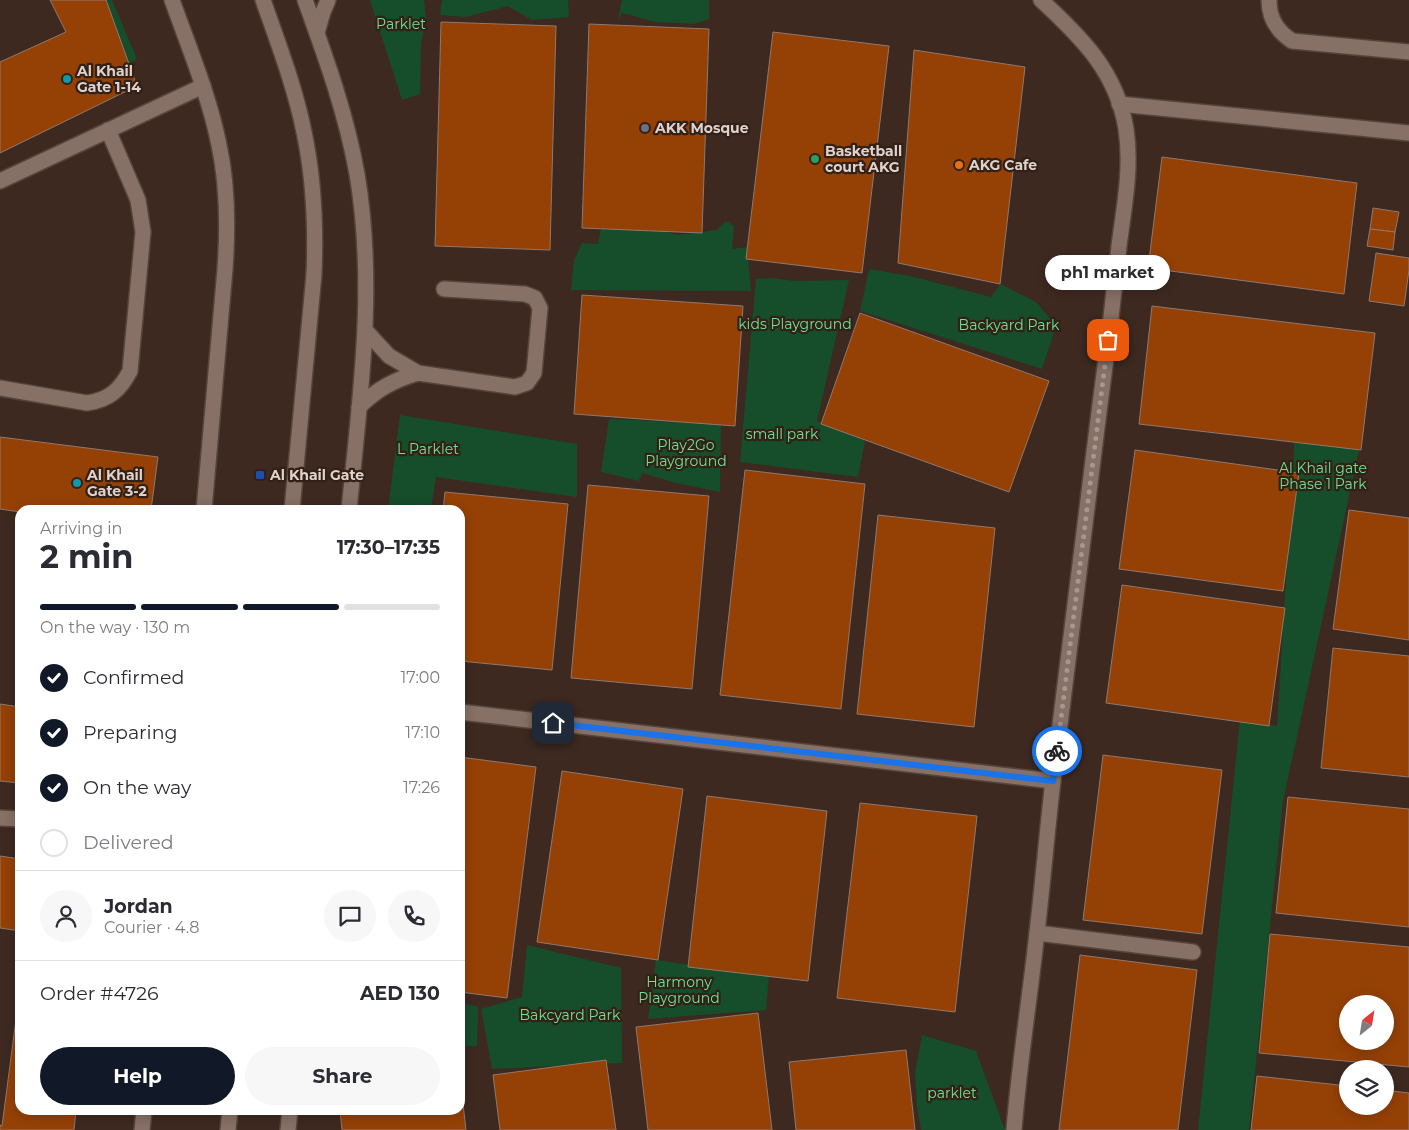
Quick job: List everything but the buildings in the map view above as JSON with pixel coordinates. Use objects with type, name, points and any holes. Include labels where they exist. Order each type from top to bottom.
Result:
[{"type":"street","points":[[172,0],[212,115],[225,176],[228,238],[204,505]]},
{"type":"street","points":[[263,0],[298,105],[315,202],[314,274],[292,505]]},
{"type":"street","points":[[305,0],[337,87],[357,174],[363,219],[366,263],[366,331],[350,505]]},
{"type":"street","points":[[317,33],[328,0]]},
{"type":"street","points":[[1014,1130],[1053,781],[1088,511],[1127,177],[1128,152],[1126,128],[1108,77],[1093,52],[1074,30],[1041,0]]},
{"type":"street","points":[[1268,0],[1273,23],[1281,34],[1292,41],[1409,52]]},
{"type":"street","points":[[0,181],[203,86]]},
{"type":"street","points":[[1119,104],[1409,132]]},
{"type":"street","points":[[0,388],[87,403],[98,402],[117,391],[125,382],[130,371],[143,232],[138,200],[108,130]]},
{"type":"street","points":[[366,331],[389,356],[418,373],[515,387],[526,383],[534,373],[540,308],[535,298],[525,294],[444,289]]},
{"type":"street","points":[[359,407],[385,385],[418,373]]},
{"type":"street","points":[[465,713],[1053,781]]},
{"type":"street","points":[[0,818],[15,819]]},
{"type":"street","points":[[1037,933],[1193,952]]},
{"type":"street","points":[[142,1130],[144,1115]]},
{"type":"street","points":[[228,1130],[230,1115]]},
{"type":"street","points":[[288,1130],[290,1115]]},
{"type":"green space","points":[[103,0],[112,0],[137,59],[107,76],[105,64],[125,50]]},
{"type":"green space","name":"Parklet","points":[[370,0],[424,0],[426,19],[421,44],[420,94],[402,100]]},
{"type":"green space","name":"Parklet","points":[[442,0],[568,0],[569,17],[532,20],[508,6],[466,17],[440,15]]},
{"type":"green space","points":[[622,0],[709,0],[709,19],[694,24],[656,22],[622,13],[618,20]]},
{"type":"green space","points":[[726,221],[734,226],[732,249],[747,247],[751,291],[571,290],[574,260],[582,243],[598,244],[601,228],[650,228],[678,235],[717,230]]},
{"type":"green space","name":"Backyard Park","points":[[869,269],[910,276],[991,297],[1000,284],[1036,302],[1056,326],[1042,369],[860,311]]},
{"type":"green space","points":[[772,278],[795,281],[849,280],[817,421],[865,441],[858,477],[740,462],[756,279]]},
{"type":"green space","name":"L Parklet","points":[[400,415],[577,444],[577,497],[436,477],[432,505],[389,505]]},
{"type":"green space","name":"Play2Go Playground","points":[[609,419],[721,424],[720,492],[676,483],[642,473],[639,481],[601,472]]},
{"type":"green space","name":"Al Khail gate Phase 1 Park","points":[[1295,434],[1359,450],[1283,801],[1249,1130],[1198,1130],[1240,719],[1277,726]]},
{"type":"green space","name":"Bakcyard Park","points":[[527,945],[621,968],[622,1063],[492,1069],[481,1009],[522,997]]},
{"type":"green space","name":"Harmony Playground","points":[[656,960],[769,976],[766,1010],[648,1019]]},
{"type":"green space","points":[[465,1003],[478,1007],[477,1046],[465,1046]]},
{"type":"green space","name":"parklet","points":[[922,1035],[976,1051],[1005,1130],[921,1130],[917,1107],[915,1073]]},
{"type":"way so far","points":[[1057,751],[1108,340]]},
{"type":"place","name":"Al Khail Gate 1-14","points":[[67,79]]},
{"type":"place","name":"AKK Mosque","points":[[645,128]]},
{"type":"place","name":"Basketball court AKG","points":[[815,159]]},
{"type":"place","name":"AKG Cafe","points":[[959,165]]},
{"type":"place","name":"ph1 market","points":[[1108,340]]},
{"type":"place","name":"Al Khail Gate","points":[[260,475]]},
{"type":"place","name":"Al Khail Gate 3-2","points":[[77,483]]},
{"type":"route","points":[[553,723],[1053,781],[1057,751]]},
{"type":"park label","name":"kids Playground","points":[[795,324]]},
{"type":"park label","name":"small park","points":[[782,434]]}]
